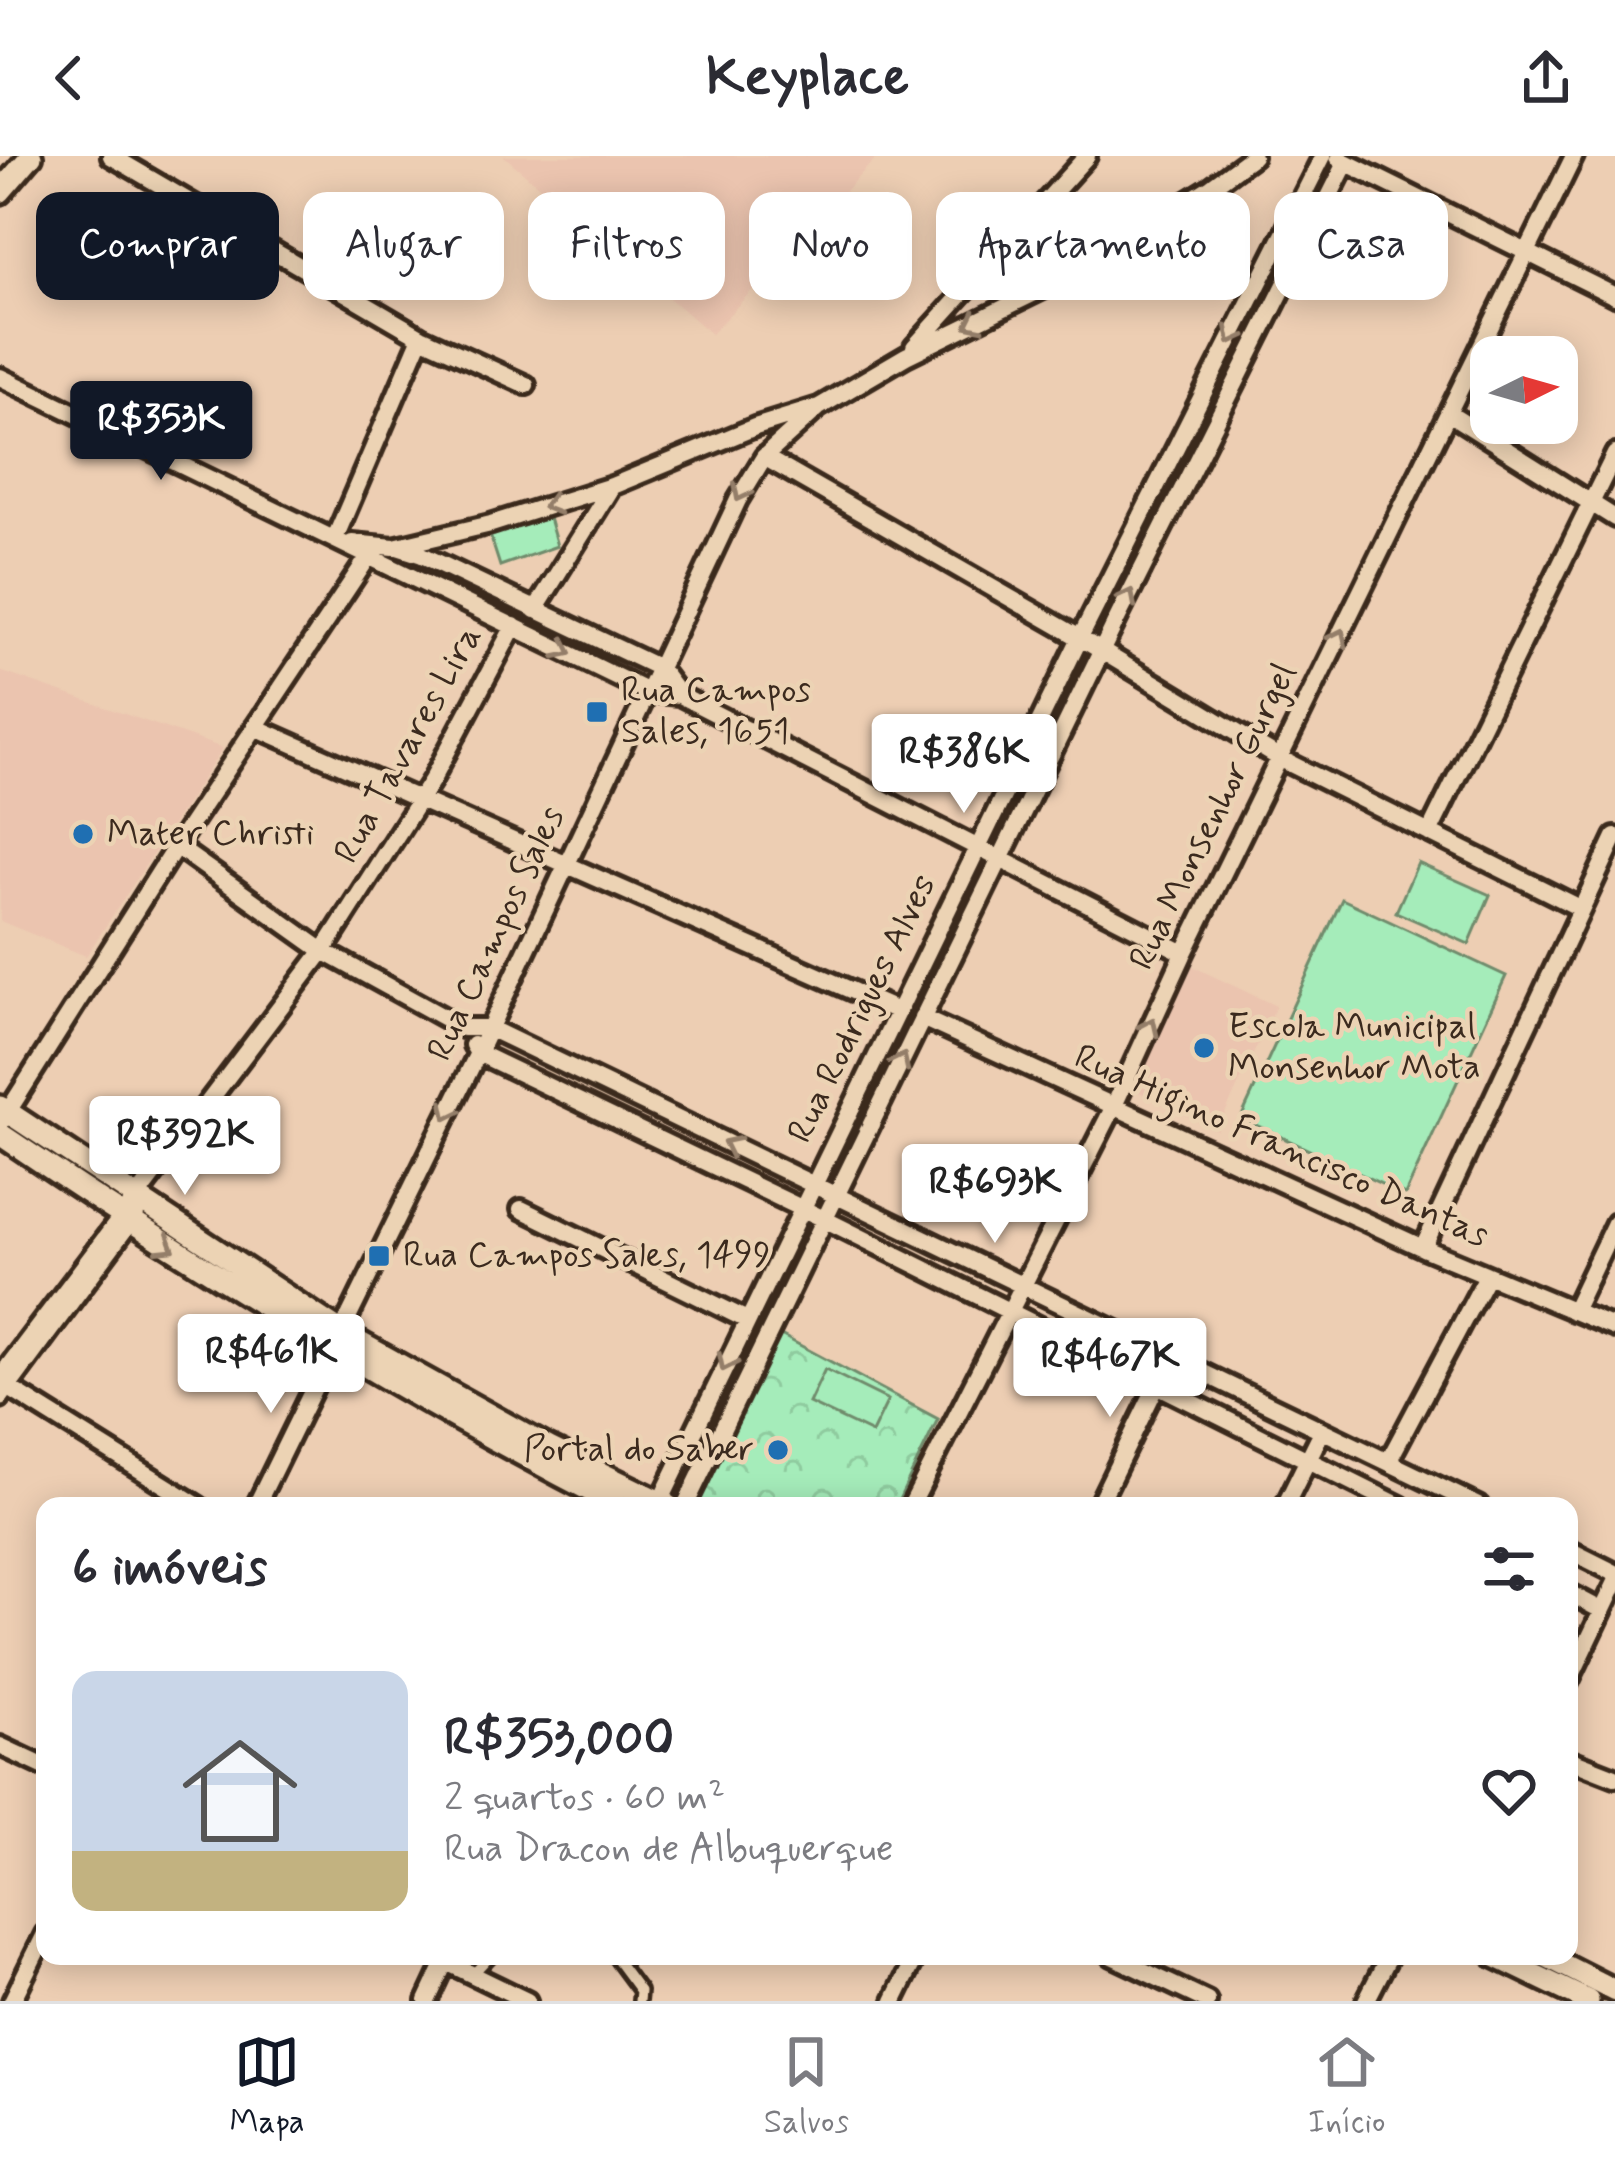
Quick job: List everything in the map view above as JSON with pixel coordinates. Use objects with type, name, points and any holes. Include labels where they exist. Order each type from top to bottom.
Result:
[{"type":"street","points":[[0,192],[31,156]]},
{"type":"street","points":[[111,156],[421,337],[526,385]]},
{"type":"street","points":[[906,356],[1087,156]]},
{"type":"street","points":[[605,1497],[338,1341],[2,1119],[176,846],[381,548],[490,524],[612,486],[754,427],[819,407],[906,356],[1057,282],[1211,188],[1253,156]]},
{"type":"street","name":"Rua Rodrigues Alves","points":[[665,1497],[1080,638],[1323,156]]},
{"type":"street","name":"Rua Monsenhor Gurgel","points":[[915,1497],[1113,1108],[1184,953],[1574,156]]},
{"type":"street","points":[[1340,160],[1615,296]]},
{"type":"street","name":"Rua Rodrigues Alves","points":[[690,1497],[1340,160]]},
{"type":"street","points":[[340,541],[421,337]]},
{"type":"street","points":[[0,376],[340,541],[422,555],[659,668],[679,695]]},
{"type":"street","name":"Rua Campos Sales","points":[[260,1497],[478,1053],[738,500],[764,457],[819,407]]},
{"type":"street","points":[[1448,413],[1615,518]]},
{"type":"street","points":[[1430,833],[1615,454]]},
{"type":"street","points":[[764,457],[1280,758],[1580,908]]},
{"type":"street","points":[[535,610],[612,486]]},
{"type":"street","points":[[381,548],[514,626],[648,692],[679,695],[1184,953]]},
{"type":"street","name":"Rua Tavares Lira","points":[[2,1386],[323,951],[420,800],[514,626]]},
{"type":"street","points":[[255,727],[898,1011]]},
{"type":"street","points":[[1423,1248],[1615,837]]},
{"type":"street","points":[[176,846],[323,951],[463,1028],[489,1028],[1458,1497]]},
{"type":"street","name":"Rua Higino Francisco Dantas","points":[[922,1018],[1423,1248],[1615,1328]]},
{"type":"street","points":[[463,1028],[478,1053],[802,1208],[1382,1497]]},
{"type":"street","points":[[521,1208],[747,1320]]},
{"type":"street","points":[[1573,1311],[1615,1223]]},
{"type":"street","points":[[1388,1462],[1486,1276]]},
{"type":"street","points":[[338,1341],[648,1497]]},
{"type":"street","points":[[1102,1497],[1170,1358]]},
{"type":"street","points":[[2,1386],[183,1497]]},
{"type":"street","points":[[1290,1497],[1322,1431]]},
{"type":"street","points":[[1578,1554],[1615,1573]]},
{"type":"street","points":[[1578,1661],[1615,1584]]},
{"type":"street","points":[[1578,1598],[1601,1610]]},
{"type":"street","points":[[0,1746],[36,1763]]},
{"type":"street","points":[[1578,1763],[1615,1777]]},
{"type":"street","points":[[12,2001],[36,1952]]},
{"type":"street","points":[[427,2001],[440,1965]]},
{"type":"street","points":[[456,1965],[527,2001]]},
{"type":"street","points":[[894,2001],[912,1965]]},
{"type":"street","points":[[1131,1965],[1207,2001]]},
{"type":"street","points":[[1366,2001],[1384,1965]]},
{"type":"street","points":[[1514,1965],[1588,2001]]},
{"type":"street","points":[[1564,1965],[1615,1991]]},
{"type":"lane","points":[[473,1974],[482,1965]]},
{"type":"lane","points":[[620,1965],[640,1991],[639,2001]]},
{"type":"shaded area","points":[[504,156],[878,156],[844,192],[749,192],[749,293],[711,334],[671,300],[725,300],[725,192],[546,192]]},
{"type":"shaded area","name":"Mater Christi","points":[[0,671],[223,748],[86,956],[0,921]]},
{"type":"shaded area","name":"Escola Municipal Monsenhor Mota","points":[[1192,966],[1276,1006],[1217,1130],[1133,1089]]},
{"type":"green space","points":[[549,518],[557,546],[500,566],[490,535]]},
{"type":"green space","points":[[1418,863],[1490,895],[1469,944],[1396,912]]},
{"type":"green space","points":[[1342,899],[1506,976],[1405,1195],[1241,1118]]},
{"type":"green space","points":[[777,1333],[938,1419],[900,1497],[699,1497]]},
{"type":"green space","points":[[825,1369],[888,1400],[872,1433],[809,1403]]},
{"type":"place","name":"Rua Campos Sales, 1651","points":[[597,712]]},
{"type":"place","name":"Mater Christi","points":[[83,834]]},
{"type":"place","name":"Escola Municipal Monsenhor Mota","points":[[1204,1048]]},
{"type":"place","name":"Rua Campos Sales, 1499","points":[[379,1256]]},
{"type":"place","name":"Portal do Saber","points":[[778,1450]]}]
